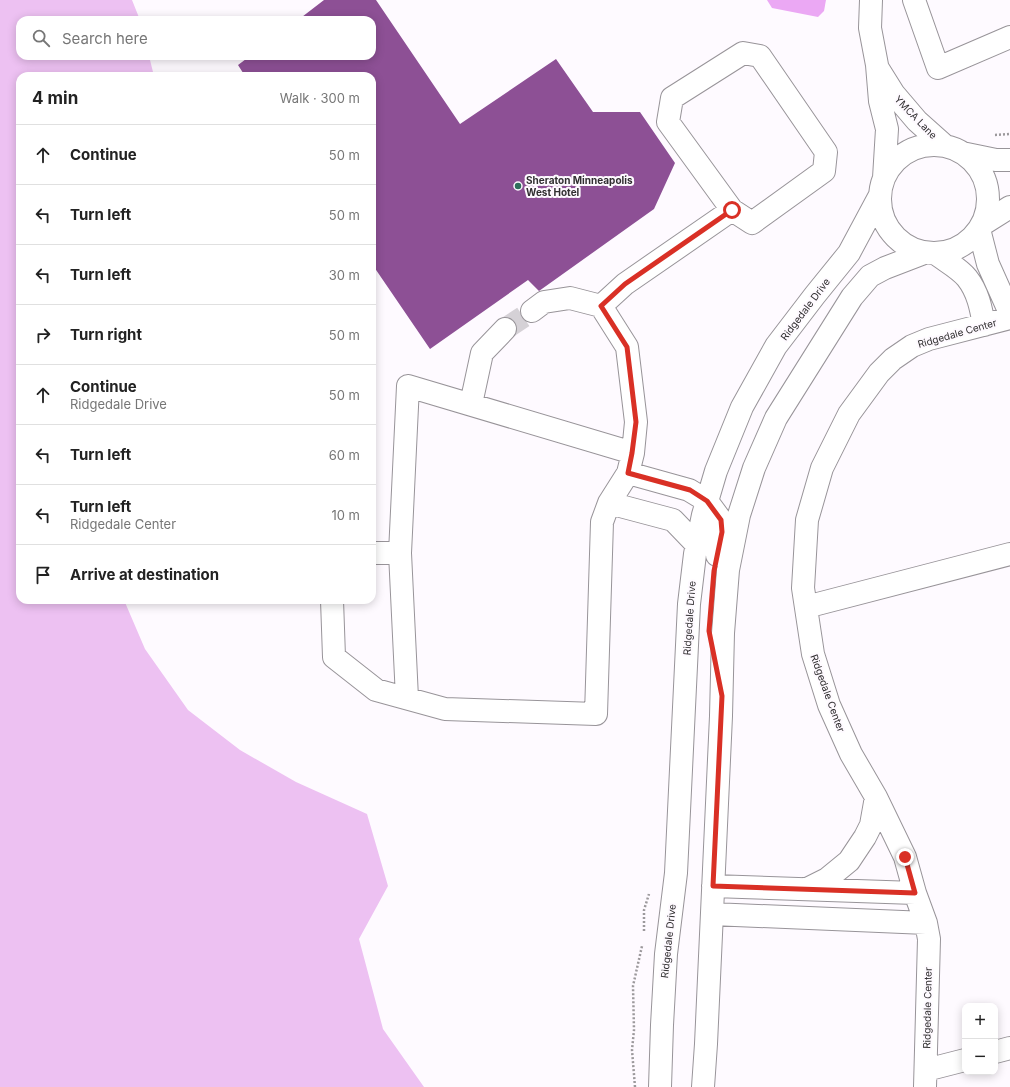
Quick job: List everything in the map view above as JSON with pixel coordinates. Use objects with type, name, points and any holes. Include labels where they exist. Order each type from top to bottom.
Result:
[{"type":"street","name":"YMCA Lane","points":[[871,0],[870,28],[877,66],[880,101],[887,130],[881,187]]},
{"type":"street","points":[[914,0],[938,68],[1010,37]]},
{"type":"street","points":[[743,53],[760,56],[826,152],[824,171],[752,222],[732,210],[668,122],[672,98],[743,53]]},
{"type":"street","name":"YMCA Lane","points":[[877,66],[894,94],[917,121],[954,149]]},
{"type":"street","points":[[984,325],[980,304],[974,290],[966,278],[929,253],[909,247],[896,239],[887,226],[881,212],[881,187],[891,165],[902,155],[915,148],[930,145],[954,149],[996,160],[1010,160]]},
{"type":"street","points":[[954,149],[973,161],[981,172],[986,184],[988,204],[981,226],[988,264],[1010,313]]},
{"type":"street","name":"Ridgedale Drive","points":[[660,1087],[666,954],[676,873],[689,604],[697,545],[707,501],[716,471],[742,407],[776,346],[849,253],[881,187]]},
{"type":"street","points":[[703,1087],[722,696],[723,634],[728,570],[739,516],[754,468],[776,418],[852,297],[870,276],[885,268],[929,253],[952,250],[967,242],[981,226],[1010,207]]},
{"type":"street","points":[[601,306],[625,284],[732,210]]},
{"type":"street","points":[[332,604],[334,657],[376,690],[445,709],[596,714],[602,522],[609,503],[630,463],[636,422],[627,347],[601,306],[570,298],[544,302],[532,311]]},
{"type":"street","name":"Ridgedale Center","points":[[926,1078],[929,939],[926,923],[915,893],[905,857],[876,797],[851,754],[830,705],[812,654],[803,588],[807,520],[822,468],[849,414],[879,373],[893,359],[912,346],[1010,318]]},
{"type":"street","points":[[471,404],[482,352],[505,329]]},
{"type":"street","points":[[407,698],[400,553],[408,386],[471,404],[630,463],[690,490],[707,501],[721,520],[722,532],[714,571],[709,631],[722,696]]},
{"type":"street","points":[[609,503],[672,520],[697,545]]},
{"type":"street","points":[[376,553],[400,553]]},
{"type":"street","points":[[806,607],[1010,554]]},
{"type":"street","points":[[807,889],[827,879],[849,861],[871,825],[876,797]]},
{"type":"street","points":[[713,886],[915,893]]},
{"type":"street","points":[[712,914],[926,923]]},
{"type":"street","points":[[998,1051],[1010,1048]]},
{"type":"street","points":[[926,1078],[962,1061]]},
{"type":"path","points":[[987,135],[1010,134]]},
{"type":"shaded area","points":[[0,0],[132,0],[138,16],[16,16],[16,60],[150,60],[153,72],[16,72],[16,604],[126,604],[145,649],[188,710],[240,750],[296,782],[367,814],[388,886],[359,939],[383,1029],[424,1087],[0,1087]]},
{"type":"shaded area","points":[[767,0],[826,0],[824,11],[818,17],[772,8]]},
{"type":"building","name":"Sheraton Minneapolis West Hotel","points":[[324,0],[376,0],[460,124],[556,59],[593,112],[640,112],[675,163],[654,209],[539,291],[528,280],[430,349],[376,270],[376,72],[242,72],[238,65],[245,60],[376,60],[376,16],[303,16]]},
{"type":"tunnel","points":[[505,329],[532,311]]},
{"type":"place","name":"Sheraton Minneapolis West Hotel","points":[[518,186]]},
{"type":"route","points":[[732,210],[625,284],[601,306],[627,347],[636,422],[628,473],[690,490],[707,501],[721,520],[722,532],[714,571],[709,631],[722,696],[713,886],[915,893],[905,857]]}]
